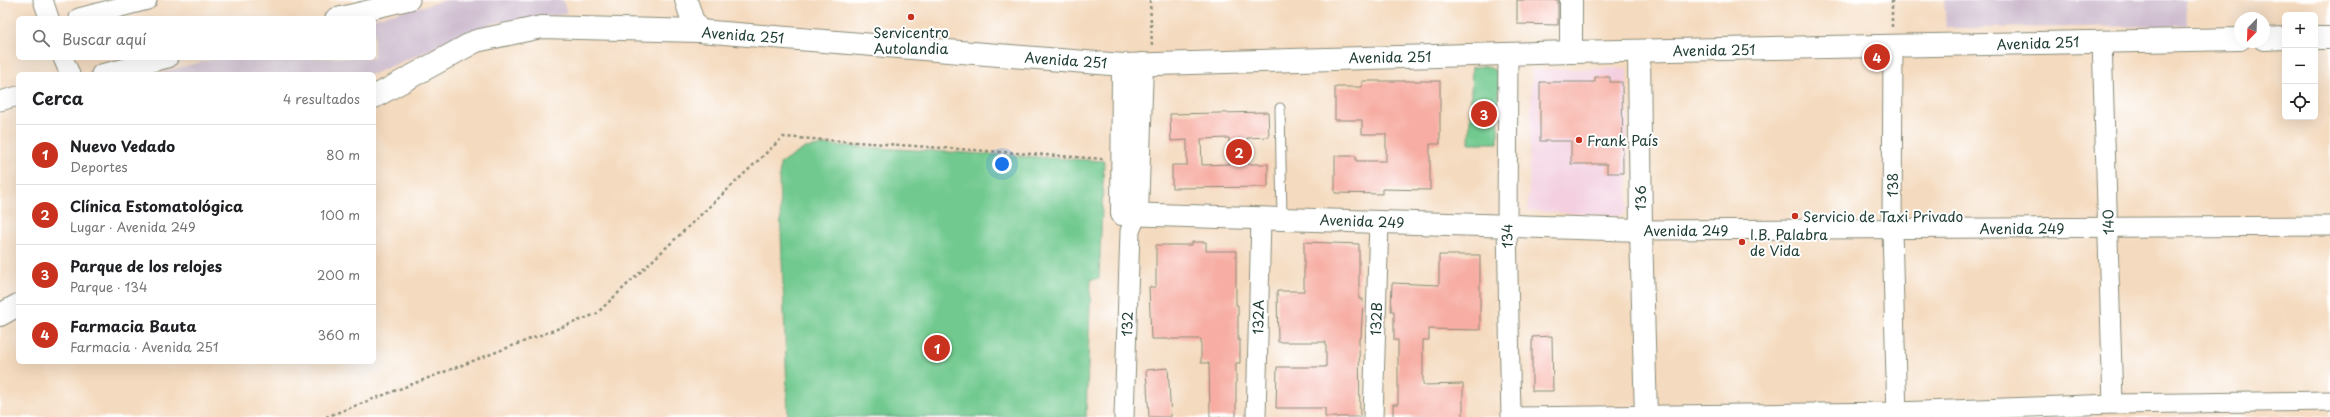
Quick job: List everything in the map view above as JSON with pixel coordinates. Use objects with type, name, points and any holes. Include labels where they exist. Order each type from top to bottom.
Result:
[{"type":"main road","points":[[686,0],[692,19],[699,31]]},
{"type":"main road","points":[[1571,0],[1571,52]]},
{"type":"main road","name":"Avenida 251","points":[[376,96],[476,41],[541,27],[699,31],[1139,64],[1508,55],[1571,52],[1892,47],[2102,40],[2234,39]]},
{"type":"main road","points":[[2270,39],[2282,38]]},
{"type":"main road","points":[[2318,38],[2330,38]]},
{"type":"main road","name":"136","points":[[1639,52],[1641,230],[1646,416]]},
{"type":"main road","name":"132","points":[[1130,220],[1122,160],[1139,64]]},
{"type":"main road","name":"132","points":[[1130,220],[1139,64]]},
{"type":"main road","name":"Avenida 249","points":[[1130,220],[1271,218],[1641,230]]},
{"type":"main road","points":[[0,315],[16,306]]},
{"type":"street","points":[[43,0],[48,16]]},
{"type":"street","points":[[87,16],[147,0]]},
{"type":"street","points":[[342,16],[410,0]]},
{"type":"street","name":"140","points":[[2102,40],[2113,404]]},
{"type":"street","name":"138","points":[[1892,47],[1892,229],[1897,414]]},
{"type":"street","name":"134","points":[[1508,55],[1507,226],[1511,417]]},
{"type":"street","points":[[64,60],[69,72]]},
{"type":"street","points":[[109,72],[160,60]]},
{"type":"street","points":[[0,101],[16,97]]},
{"type":"street","name":"132A","points":[[1256,417],[1271,218]]},
{"type":"street","name":"132","points":[[1124,417],[1130,220]]},
{"type":"street","name":"132B","points":[[1374,417],[1379,222]]},
{"type":"street","name":"Avenida 249","points":[[1641,230],[2330,226]]},
{"type":"street","points":[[1511,417],[1897,414],[2113,404],[2330,401]]},
{"type":"lane","points":[[1271,218],[1280,108]]},
{"type":"path","points":[[1139,64],[1150,0]]},
{"type":"path","points":[[1892,0],[1892,47]]},
{"type":"path","points":[[326,417],[596,314],[784,137],[1122,160]]},
{"type":"shaded area","points":[[448,0],[563,0],[567,14],[493,23],[376,73],[164,72],[209,60],[376,60],[376,18]]},
{"type":"shaded area","points":[[1944,0],[2186,0],[2187,26],[1946,28]]},
{"type":"shaded area","name":"Frank País","points":[[1627,68],[1628,209],[1622,216],[1528,211],[1532,70]]},
{"type":"green space","points":[[1486,66],[1496,71],[1499,85],[1498,143],[1469,143],[1472,67]]},
{"type":"green space","points":[[828,145],[1104,161],[1099,279],[1091,279],[1086,417],[788,417],[779,179],[780,164],[805,148]]},
{"type":"building","points":[[1517,0],[1558,0],[1558,25],[1517,24]]},
{"type":"building","points":[[1595,77],[1610,77],[1610,82],[1622,82],[1623,173],[1607,173],[1607,164],[1571,164],[1571,141],[1540,141],[1540,82],[1595,82]]},
{"type":"building","points":[[1362,81],[1440,81],[1440,144],[1430,144],[1430,190],[1382,189],[1382,194],[1335,193],[1335,156],[1356,156],[1356,161],[1386,161],[1386,134],[1362,134],[1362,120],[1335,120],[1335,87],[1362,87]]},
{"type":"building","points":[[1268,112],[1269,137],[1247,138],[1248,164],[1268,164],[1268,187],[1172,188],[1172,165],[1187,165],[1187,140],[1171,141],[1170,114]],"holes":[[[1229,138],[1230,164],[1202,165],[1201,139]]]},
{"type":"building","points":[[1192,242],[1206,242],[1206,251],[1236,251],[1236,305],[1238,305],[1238,340],[1240,340],[1240,363],[1236,363],[1236,417],[1210,417],[1209,363],[1201,363],[1201,339],[1151,339],[1149,287],[1156,287],[1156,245],[1192,245]]},
{"type":"building","points":[[1304,242],[1359,244],[1359,299],[1363,299],[1361,338],[1359,338],[1360,417],[1325,417],[1325,408],[1276,408],[1277,367],[1326,367],[1326,342],[1278,342],[1277,291],[1304,291]]},
{"type":"building","points":[[1439,255],[1480,255],[1480,330],[1429,329],[1429,340],[1423,340],[1423,385],[1463,384],[1463,417],[1393,417],[1393,404],[1398,404],[1398,340],[1394,340],[1394,311],[1391,311],[1392,283],[1439,285]]},
{"type":"building","points":[[1552,336],[1553,391],[1532,391],[1532,337]]},
{"type":"building","points":[[1168,368],[1171,417],[1149,417],[1146,370]]},
{"type":"place","name":"Servicentro Autolandia","points":[[911,17]]},
{"type":"place","name":"Farmacia Bauta","points":[[1877,57]]},
{"type":"place","name":"Parque de los relojes","points":[[1484,114]]},
{"type":"place","name":"Frank País","points":[[1579,140]]},
{"type":"place","name":"Clínica Estomatológica","points":[[1239,152]]},
{"type":"place","name":"Servicio de Taxi Privado","points":[[1795,216]]},
{"type":"place","name":"I.B. Palabra de Vida","points":[[1742,242]]},
{"type":"place","name":"Nuevo Vedado","points":[[937,348]]}]
